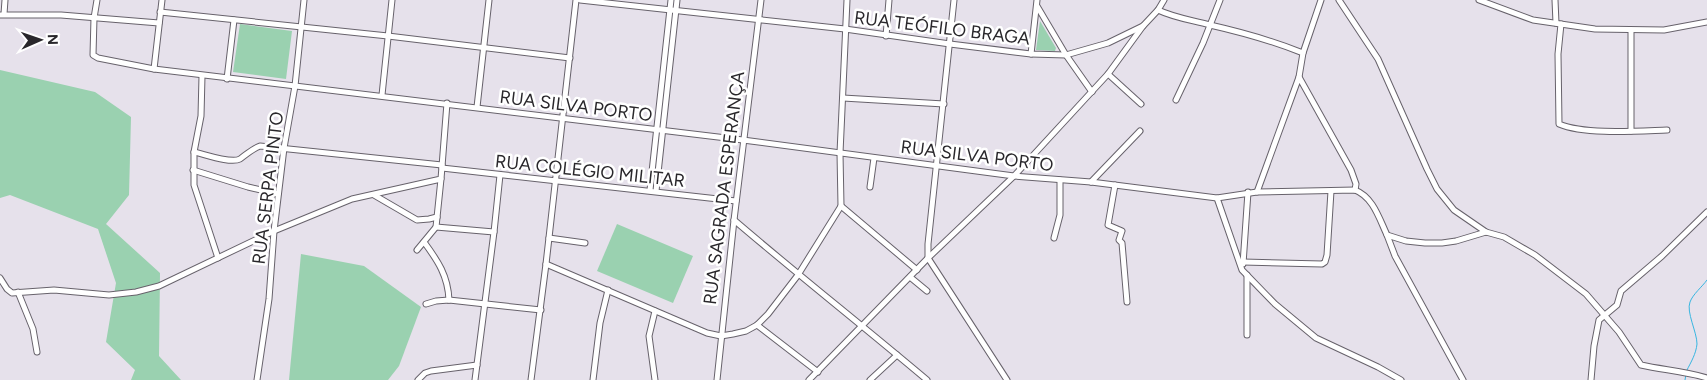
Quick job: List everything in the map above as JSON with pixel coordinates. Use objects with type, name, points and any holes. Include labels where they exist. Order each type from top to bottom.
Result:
[{"type":"street","points":[[4,0],[2,15],[60,15],[159,23]]},
{"type":"street","points":[[94,18],[97,0]]},
{"type":"street","points":[[154,69],[162,0]]},
{"type":"street","name":"RUA SERPA PINTO","points":[[256,380],[269,298],[274,231],[284,148],[296,86],[304,0]]},
{"type":"street","points":[[382,96],[392,0]]},
{"type":"street","points":[[477,107],[489,0]]},
{"type":"street","points":[[531,380],[578,0]]},
{"type":"street","name":"RUA TEÓFILO BRAGA","points":[[578,0],[845,29],[1031,54],[1066,55],[1108,43],[1144,26],[1164,0]]},
{"type":"street","points":[[671,0],[673,11]]},
{"type":"street","points":[[656,191],[671,61],[670,40],[673,11],[677,0]]},
{"type":"street","name":"RUA SAGRADA ESPERANÇA","points":[[717,380],[743,140],[761,0]]},
{"type":"street","points":[[546,264],[707,333],[721,336],[746,331],[757,325],[768,314],[798,275],[841,206],[840,153],[848,0]]},
{"type":"street","points":[[886,36],[889,0]]},
{"type":"street","points":[[954,0],[928,258],[1007,380]]},
{"type":"street","points":[[1031,54],[1038,0]]},
{"type":"street","points":[[1176,100],[1203,44],[1220,0]]},
{"type":"street","points":[[1257,192],[1299,77],[1303,53],[1321,0]]},
{"type":"street","points":[[1339,0],[1378,59],[1426,169],[1437,189],[1454,210],[1486,232],[1504,238],[1535,255],[1586,294],[1619,332],[1641,365],[1692,373],[1707,378]]},
{"type":"street","points":[[1479,0],[1525,18],[1602,29],[1631,31],[1671,30],[1707,22]]},
{"type":"street","points":[[1555,0],[1559,24],[1559,124],[1599,130],[1667,130]]},
{"type":"street","points":[[1037,6],[1066,55],[1092,92]]},
{"type":"street","points":[[1158,10],[1174,18],[1210,24],[1303,53]]},
{"type":"street","points":[[160,12],[388,36],[570,58]]},
{"type":"street","name":"RUA SILVA PORTO","points":[[94,18],[93,53],[95,57],[202,76],[446,103],[1014,176],[1091,182],[1217,198],[1248,192],[1355,190]]},
{"type":"street","points":[[227,79],[234,20]]},
{"type":"street","points":[[809,380],[928,258],[1014,176],[1108,74],[1144,26]]},
{"type":"street","points":[[1631,31],[1631,131]]},
{"type":"street","points":[[650,190],[664,60],[670,40]]},
{"type":"street","points":[[664,60],[671,61]]},
{"type":"street","points":[[1108,74],[1141,104]]},
{"type":"street","points":[[202,76],[201,116],[194,152],[194,185],[218,258]]},
{"type":"street","points":[[1299,77],[1351,170],[1356,184],[1355,190],[1366,197],[1373,205],[1395,256],[1463,380]]},
{"type":"street","points":[[660,95],[667,96]]},
{"type":"street","points":[[843,98],[944,104]]},
{"type":"street","points":[[417,250],[436,228],[446,103]]},
{"type":"street","points":[[1091,182],[1140,131]]},
{"type":"street","name":"RUA COLÉGIO MILITAR","points":[[194,152],[232,161],[240,159],[253,148],[260,146],[284,148],[500,175],[650,190],[736,201]]},
{"type":"street","points":[[870,187],[874,158]]},
{"type":"street","points":[[652,165],[659,166]]},
{"type":"street","points":[[193,170],[278,194]]},
{"type":"street","points":[[475,380],[500,175]]},
{"type":"street","points":[[0,278],[10,291],[18,292],[54,290],[109,295],[136,292],[159,286],[274,231],[352,199],[441,179]]},
{"type":"street","points":[[1054,238],[1060,215],[1060,180]]},
{"type":"street","points":[[1115,185],[1108,225],[1122,231],[1119,240],[1122,243],[1127,302]]},
{"type":"street","points":[[1243,262],[1317,264],[1325,262],[1331,191]]},
{"type":"street","points":[[1242,270],[1248,192]]},
{"type":"street","points":[[374,194],[418,220],[437,217]]},
{"type":"street","points":[[1217,198],[1242,270],[1275,304],[1316,338],[1401,380]]},
{"type":"street","points":[[841,206],[917,270]]},
{"type":"street","points":[[1591,380],[1598,324],[1604,315],[1617,305],[1621,291],[1662,256],[1707,212]]},
{"type":"street","points":[[734,220],[927,380]]},
{"type":"street","points":[[436,228],[494,232]]},
{"type":"street","points":[[1387,234],[1406,241],[1442,243],[1486,232]]},
{"type":"street","points":[[549,238],[585,243]]},
{"type":"street","points":[[424,242],[433,253],[446,278],[449,300]]},
{"type":"street","points":[[910,276],[927,291]]},
{"type":"street","points":[[1247,276],[1247,335]]},
{"type":"street","points":[[593,380],[600,323],[608,290]]},
{"type":"street","points":[[18,292],[33,329],[37,352]]},
{"type":"street","points":[[426,304],[449,300],[541,310]]},
{"type":"street","points":[[655,380],[648,336],[656,311]]},
{"type":"street","points":[[757,325],[818,372]]},
{"type":"street","points":[[870,380],[897,355]]},
{"type":"street","points":[[418,380],[425,373],[431,371],[477,365]]},
{"type":"green space","points":[[1040,21],[1056,48],[1055,51],[1036,50]]},
{"type":"green space","points":[[240,24],[292,31],[286,79],[233,72]]},
{"type":"green space","points":[[0,70],[95,92],[131,117],[129,195],[106,224],[160,273],[159,356],[181,380],[131,380],[135,370],[106,342],[116,283],[98,229],[10,195],[0,198]]},
{"type":"green space","points":[[617,224],[693,256],[673,303],[597,271]]},
{"type":"green space","points":[[301,254],[364,266],[421,307],[399,366],[388,380],[289,380]]},
{"type":"waterway","points":[[1687,370],[1697,344],[1689,306],[1695,293],[1707,280]]},
{"type":"waterway","points":[[1685,380],[1686,374]]}]
